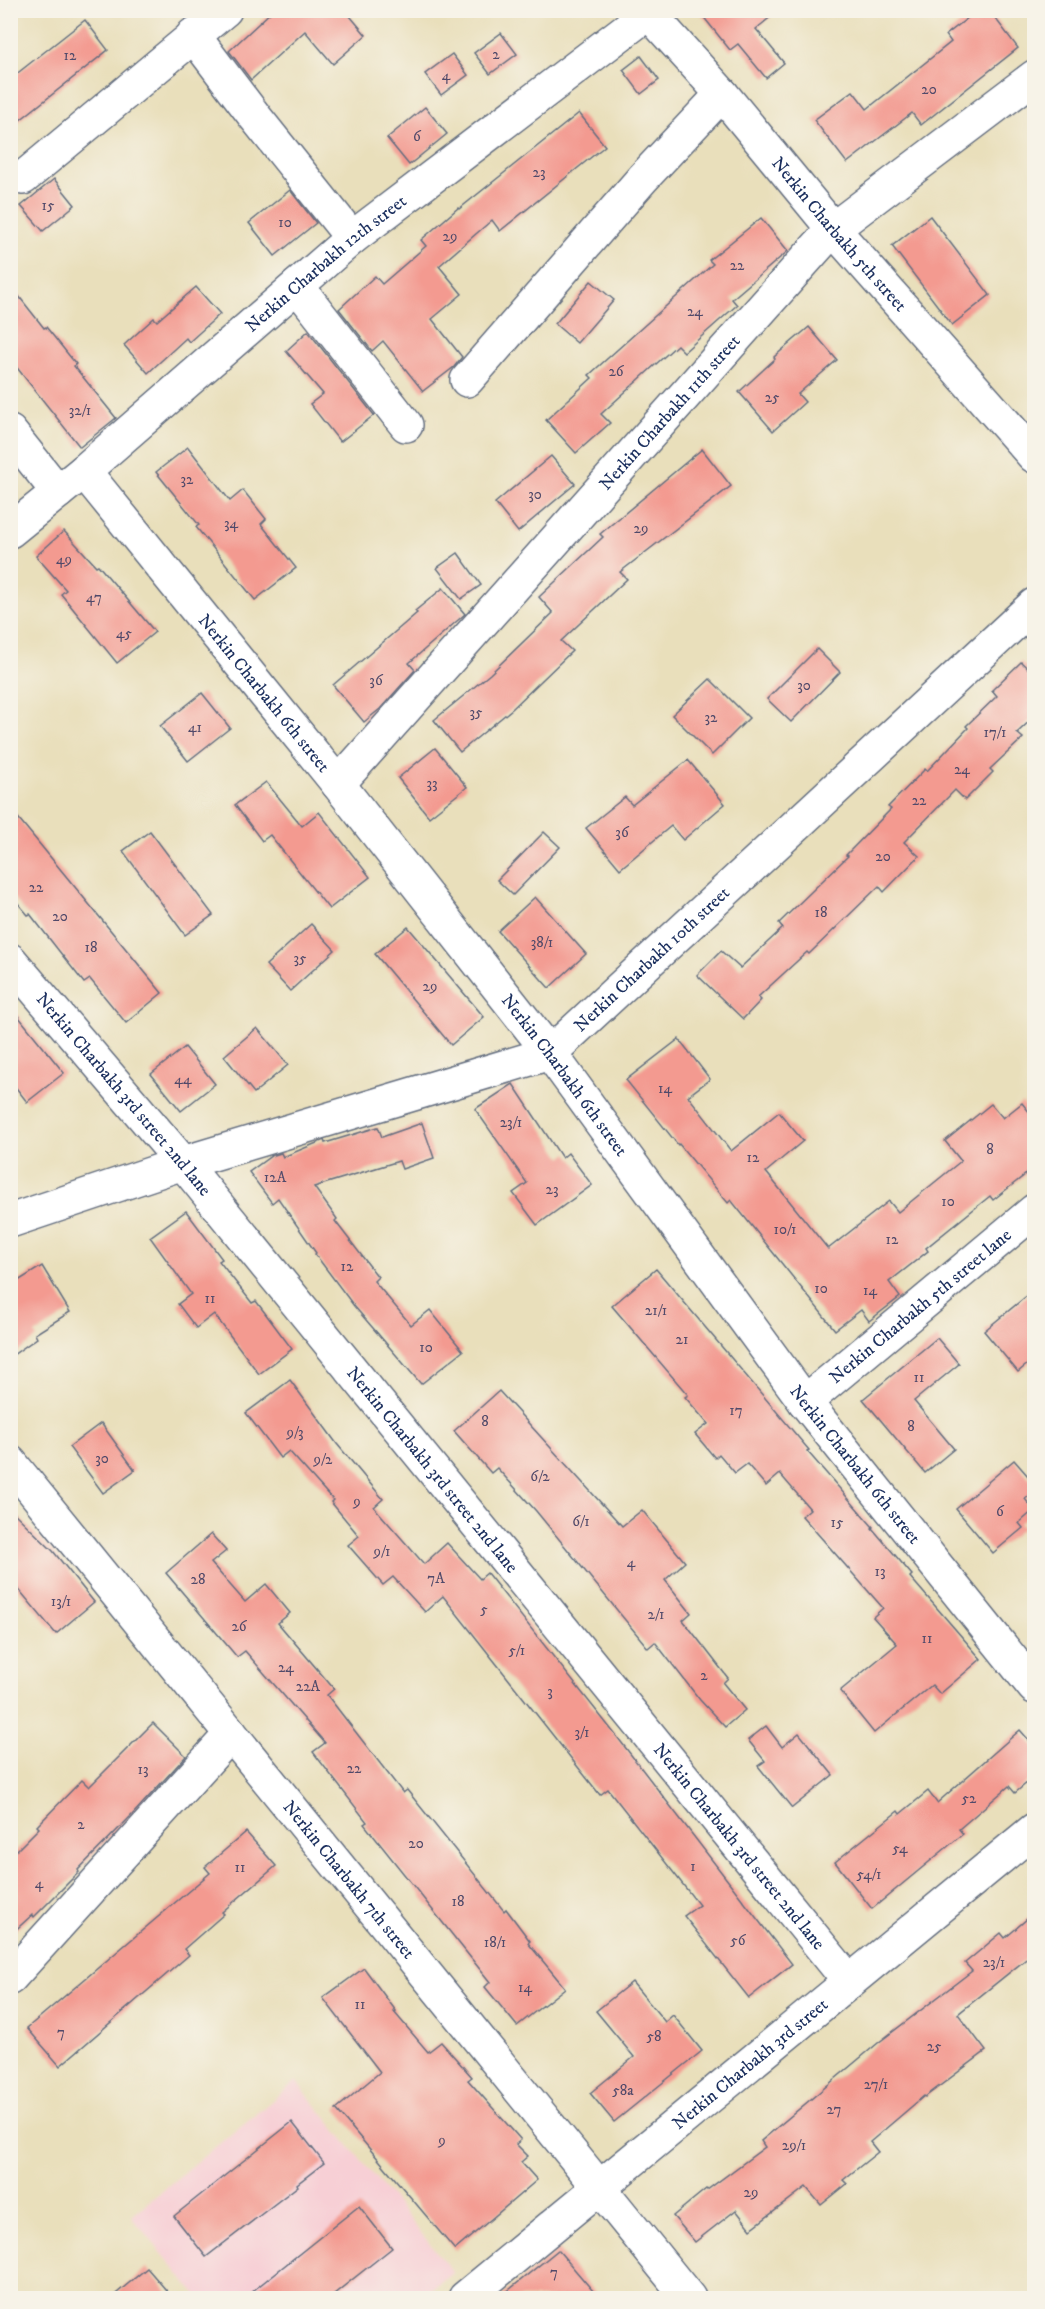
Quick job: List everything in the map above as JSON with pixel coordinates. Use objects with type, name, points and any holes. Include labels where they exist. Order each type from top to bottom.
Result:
[{"type":"street","points":[[22,178],[225,10]]},
{"type":"street","name":"Nerkin Charbakh 5th street","points":[[649,12],[722,94],[833,229],[1035,456]]},
{"type":"street","name":"Nerkin Charbakh 12th street","points":[[10,531],[84,471],[352,238],[649,12]]},
{"type":"street","points":[[193,35],[352,238]]},
{"type":"street","name":"Nerkin Charbakh 11th street","points":[[338,784],[833,229],[1035,77]]},
{"type":"street","points":[[466,380],[643,178],[722,94]]},
{"type":"street","points":[[297,286],[406,425]]},
{"type":"street","points":[[10,432],[58,492]]},
{"type":"street","name":"Nerkin Charbakh 6th street","points":[[84,471],[338,784],[550,1053],[805,1401],[1035,1687]]},
{"type":"street","name":"Nerkin Charbakh 10th street","points":[[10,1221],[183,1163],[550,1053],[1035,605]]},
{"type":"street","name":"Nerkin Charbakh 3rd street 2nd lane","points":[[10,960],[183,1163],[849,1981]]},
{"type":"street","name":"Nerkin Charbakh 5th street lane","points":[[805,1401],[1035,1211]]},
{"type":"street","name":"Nerkin Charbakh 7th street","points":[[10,1462],[689,2298]]},
{"type":"street","points":[[10,1978],[231,1734]]},
{"type":"street","name":"Nerkin Charbakh 3rd street","points":[[465,2298],[1035,1830]]},
{"type":"shaded area","points":[[296,2081],[453,2272],[420,2298],[199,2298],[131,2216]]},
{"type":"building","points":[[273,10],[345,10],[366,35],[333,64],[305,31],[251,80],[229,51]]},
{"type":"building","points":[[698,10],[779,10],[756,29],[784,63],[766,78],[738,44],[730,50]]},
{"type":"building","points":[[978,10],[989,10],[1018,48],[921,125],[912,113],[847,163],[814,120],[853,91],[867,109],[951,42],[946,35]]},
{"type":"building","points":[[85,20],[108,50],[10,128],[10,79]]},
{"type":"building","points":[[501,33],[517,54],[490,74],[474,53]]},
{"type":"building","points":[[452,54],[468,75],[441,95],[425,74]]},
{"type":"building","points":[[641,56],[659,80],[641,94],[623,70]]},
{"type":"building","points":[[425,107],[447,134],[409,165],[387,138]]},
{"type":"building","points":[[579,113],[605,146],[500,231],[492,220],[439,266],[462,294],[432,319],[462,357],[454,367],[423,391],[383,341],[372,351],[339,309],[375,276],[382,284],[426,246],[421,240]]},
{"type":"building","points":[[54,179],[75,205],[43,231],[21,206]]},
{"type":"building","points":[[290,190],[316,223],[275,256],[249,223]]},
{"type":"building","points":[[930,216],[990,295],[952,325],[892,246]]},
{"type":"building","points":[[761,218],[788,251],[732,299],[737,305],[684,352],[677,345],[601,414],[610,423],[576,453],[546,420],[592,378],[589,375],[713,264],[709,260]]},
{"type":"building","points":[[591,281],[614,300],[577,343],[555,324]]},
{"type":"building","points":[[10,285],[76,364],[74,366],[116,418],[80,447],[10,359]]},
{"type":"building","points":[[196,287],[220,314],[189,342],[186,338],[148,373],[124,345],[154,318],[157,321]]},
{"type":"building","points":[[809,327],[837,360],[798,394],[805,402],[773,431],[739,392],[775,359],[774,357]]},
{"type":"building","points":[[308,331],[374,415],[340,442],[310,404],[323,394],[286,351]]},
{"type":"building","points":[[188,447],[230,501],[243,490],[266,519],[261,524],[296,568],[255,600],[196,527],[199,525],[156,472]]},
{"type":"building","points":[[702,449],[731,486],[620,572],[627,579],[561,641],[572,651],[512,709],[460,752],[434,720],[490,674],[553,613],[539,597],[603,537],[600,534]]},
{"type":"building","points":[[551,456],[575,484],[518,532],[495,503]]},
{"type":"building","points":[[64,531],[96,566],[98,565],[155,632],[117,663],[61,594],[66,590],[36,556]]},
{"type":"building","points":[[458,553],[481,585],[461,599],[437,568]]},
{"type":"building","points":[[443,588],[465,614],[409,663],[415,670],[380,709],[364,722],[333,685]]},
{"type":"building","points":[[817,649],[840,672],[791,722],[767,699]]},
{"type":"building","points":[[1021,662],[1035,675],[1035,716],[1017,733],[1023,738],[990,769],[993,772],[965,800],[955,790],[904,842],[919,856],[884,892],[879,886],[809,954],[807,952],[758,997],[761,1000],[743,1019],[697,975],[721,951],[740,968],[783,928],[779,923],[848,856],[846,855],[891,809],[888,807],[968,728],[966,726],[997,696],[992,690]]},
{"type":"building","points":[[710,679],[749,718],[712,755],[672,715]]},
{"type":"building","points":[[202,693],[230,728],[188,761],[160,726]]},
{"type":"building","points":[[435,748],[467,787],[429,817],[398,778]]},
{"type":"building","points":[[688,760],[725,804],[683,840],[671,826],[620,869],[586,828],[625,797],[632,805]]},
{"type":"building","points":[[266,782],[302,826],[319,812],[370,877],[329,909],[270,835],[262,841],[235,805]]},
{"type":"building","points":[[10,808],[162,993],[126,1023],[90,979],[84,983],[30,914],[28,915],[10,894]]},
{"type":"building","points":[[150,831],[213,915],[185,935],[123,851]]},
{"type":"building","points":[[544,832],[560,847],[513,895],[497,880]]},
{"type":"building","points":[[535,897],[586,954],[549,988],[498,931]]},
{"type":"building","points":[[311,924],[335,950],[290,991],[266,965]]},
{"type":"building","points":[[408,927],[484,1017],[451,1045],[375,954]]},
{"type":"building","points":[[10,1006],[64,1073],[27,1102],[10,1080]]},
{"type":"building","points":[[257,1028],[288,1065],[254,1093],[224,1056]]},
{"type":"building","points":[[679,1039],[710,1079],[688,1096],[731,1151],[779,1112],[803,1141],[766,1172],[828,1249],[889,1201],[898,1212],[961,1161],[945,1141],[991,1104],[1003,1118],[1022,1103],[1035,1119],[1035,1167],[993,1200],[990,1196],[926,1248],[928,1251],[889,1282],[900,1297],[869,1321],[861,1310],[835,1330],[731,1200],[728,1203],[626,1080]]},
{"type":"building","points":[[185,1047],[215,1084],[181,1111],[151,1074]]},
{"type":"building","points":[[513,1084],[562,1158],[568,1153],[592,1185],[537,1225],[513,1193],[527,1183],[475,1109]]},
{"type":"building","points":[[422,1123],[434,1158],[402,1169],[399,1161],[314,1187],[337,1219],[335,1221],[378,1277],[374,1281],[411,1325],[430,1310],[463,1351],[421,1384],[354,1306],[315,1254],[278,1198],[272,1203],[249,1172],[271,1156],[281,1153],[283,1157],[324,1140],[325,1143],[378,1127],[382,1137]]},
{"type":"building","points":[[186,1211],[222,1259],[219,1261],[252,1303],[256,1301],[292,1349],[259,1374],[214,1314],[196,1328],[178,1304],[191,1294],[150,1237]]},
{"type":"building","points":[[42,1266],[70,1312],[35,1334],[37,1338],[10,1357],[10,1286]]},
{"type":"building","points":[[656,1269],[873,1527],[912,1575],[910,1577],[981,1659],[940,1694],[932,1685],[874,1733],[840,1691],[897,1644],[873,1617],[883,1608],[802,1516],[810,1509],[780,1474],[766,1486],[747,1464],[735,1473],[719,1454],[715,1458],[695,1434],[708,1424],[685,1397],[688,1395],[612,1306]]},
{"type":"building","points":[[1035,1289],[1035,1358],[1018,1372],[984,1331]]},
{"type":"building","points":[[937,1338],[959,1364],[914,1401],[954,1449],[925,1473],[863,1399]]},
{"type":"building","points":[[290,1380],[337,1444],[383,1499],[374,1507],[424,1564],[447,1543],[480,1579],[487,1573],[618,1738],[792,1964],[749,1998],[684,1916],[699,1905],[608,1789],[600,1795],[443,1596],[425,1612],[393,1577],[383,1585],[348,1545],[359,1536],[331,1502],[333,1500],[289,1451],[280,1458],[246,1413]]},
{"type":"building","points":[[499,1391],[622,1526],[642,1510],[685,1562],[665,1580],[691,1613],[683,1620],[728,1678],[723,1683],[745,1710],[725,1727],[700,1700],[655,1642],[648,1648],[536,1511],[497,1468],[491,1473],[454,1431]]},
{"type":"building","points":[[101,1423],[135,1470],[103,1493],[69,1447]]},
{"type":"building","points":[[1014,1460],[1035,1484],[1035,1492],[1025,1499],[1034,1510],[1019,1523],[1023,1528],[993,1553],[956,1509]]},
{"type":"building","points":[[10,1509],[53,1551],[94,1602],[56,1634],[10,1579]]},
{"type":"building","points":[[211,1534],[226,1551],[211,1563],[245,1602],[266,1584],[290,1613],[278,1623],[334,1689],[327,1695],[403,1793],[407,1790],[504,1911],[506,1909],[530,1941],[528,1943],[565,1988],[517,2026],[485,1987],[490,1982],[364,1824],[367,1822],[313,1752],[325,1743],[245,1651],[237,1657],[166,1573]]},
{"type":"building","points":[[153,1723],[186,1756],[78,1870],[79,1872],[34,1917],[32,1915],[10,1935],[10,1857],[82,1780],[89,1787]]},
{"type":"building","points":[[766,1726],[782,1747],[799,1733],[833,1775],[792,1808],[758,1766],[765,1761],[748,1740]]},
{"type":"building","points":[[1020,1730],[1035,1747],[1035,1776],[1015,1793],[1009,1786],[959,1829],[963,1834],[872,1909],[835,1862],[898,1811],[900,1814],[928,1791],[937,1803]]},
{"type":"building","points":[[246,1832],[276,1866],[222,1912],[224,1914],[184,1949],[189,1955],[60,2066],[27,2028],[210,1873],[205,1867]]},
{"type":"building","points":[[1035,1912],[1035,1952],[958,2014],[986,2051],[924,2096],[870,2142],[878,2152],[843,2180],[847,2184],[821,2205],[806,2187],[751,2229],[736,2210],[695,2242],[673,2216],[706,2189],[765,2147],[761,2141],[878,2043],[972,1971],[965,1963],[1001,1933],[1005,1938]]},
{"type":"building","points":[[364,1968],[396,2011],[394,2012],[428,2052],[441,2042],[472,2077],[468,2080],[521,2140],[516,2144],[528,2156],[521,2162],[537,2180],[455,2250],[336,2109],[380,2072],[323,1998]]},
{"type":"building","points":[[632,1982],[665,2022],[673,2015],[702,2051],[614,2122],[590,2093],[634,2057],[596,2011]]},
{"type":"building","points":[[292,2122],[324,2163],[206,2257],[174,2216]]},
{"type":"building","points":[[359,2206],[392,2248],[329,2298],[244,2298]]},
{"type":"building","points":[[558,2250],[599,2298],[499,2298]]},
{"type":"building","points":[[147,2268],[173,2298],[111,2298]]}]
